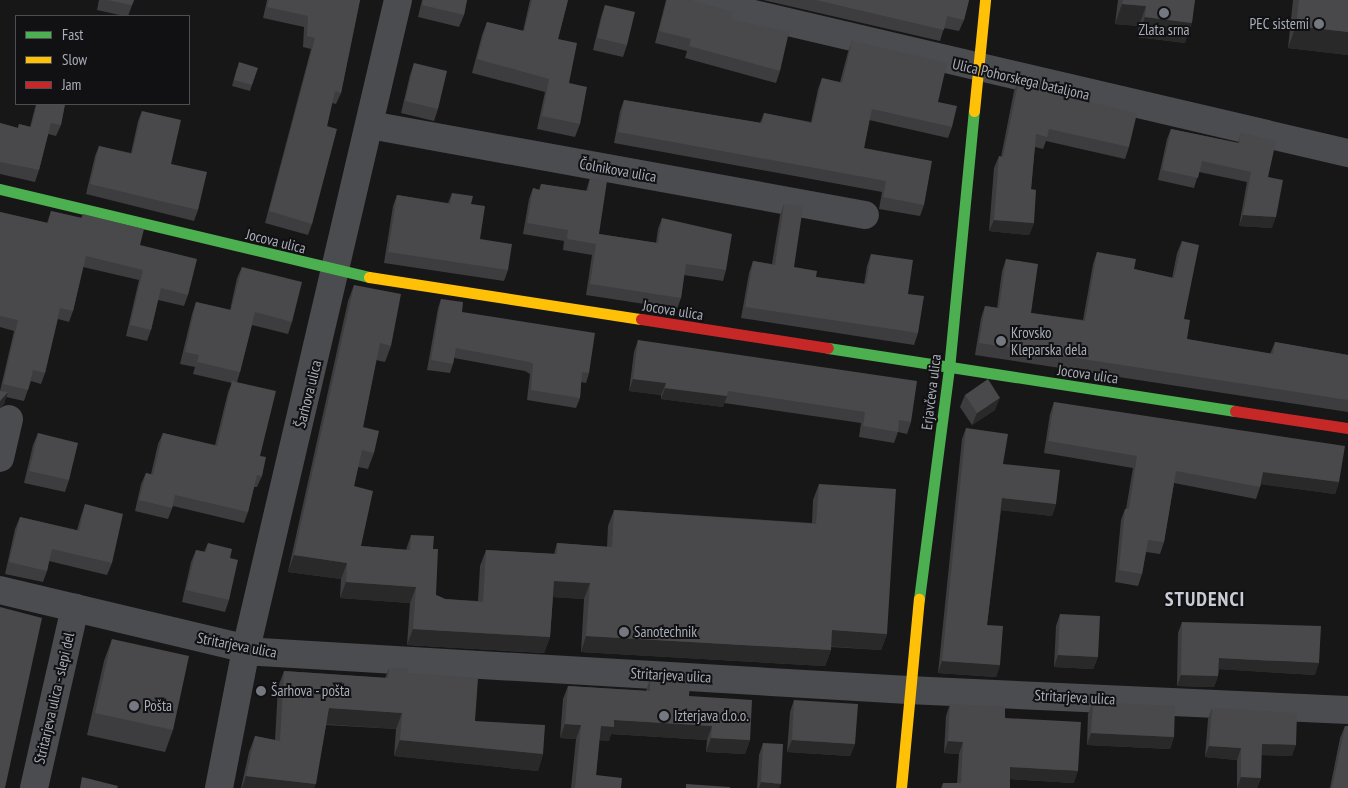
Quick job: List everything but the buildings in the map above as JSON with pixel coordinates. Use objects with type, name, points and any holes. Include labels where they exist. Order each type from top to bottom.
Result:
[{"type":"street","name":"Šarhova ulica","points":[[219,788],[246,649],[337,272],[398,0]]},
{"type":"street","name":"Ulica Pohorskega bataljona","points":[[694,0],[976,69],[1348,153]]},
{"type":"street","name":"Erjavčeva ulica","points":[[901,788],[908,690],[949,369],[976,69],[985,0]]},
{"type":"street","name":"Čolnikova ulica","points":[[370,124],[865,215]]},
{"type":"street","name":"Jocova ulica","points":[[0,189],[337,272],[949,369],[1348,428]]},
{"type":"street","points":[[0,458],[9,419]]},
{"type":"street","name":"Stritarjeva ulica","points":[[0,590],[246,649],[908,690],[1348,710]]},
{"type":"street","name":"Stritarjeva ulica - slepi del","points":[[34,788],[75,608]]},
{"type":"traffic: fast","points":[[919,599],[949,369],[974,111]]},
{"type":"traffic: fast","points":[[0,189],[369,277]]},
{"type":"traffic: fast","points":[[828,348],[1235,411]]},
{"type":"traffic: slow","points":[[974,111],[985,0]]},
{"type":"traffic: slow","points":[[369,277],[641,319]]},
{"type":"traffic: slow","points":[[901,788],[919,599]]},
{"type":"traffic: jam","points":[[641,319],[828,348]]},
{"type":"traffic: jam","points":[[1235,411],[1348,428]]},
{"type":"place","name":"Zlata srna","points":[[1164,13]]},
{"type":"place","name":"PEC sistemi","points":[[1319,24]]},
{"type":"place","name":"Krovsko Kleparska dela","points":[[1001,341]]},
{"type":"place","name":"Sanotechnik","points":[[624,632]]},
{"type":"place","name":"Šarhova - pošta","points":[[261,691]]},
{"type":"place","name":"Pošta","points":[[134,706]]},
{"type":"place","name":"Izterjava d.o.o.","points":[[664,716]]},
{"type":"district","name":"STUDENCI","points":[[1205,599]]}]
